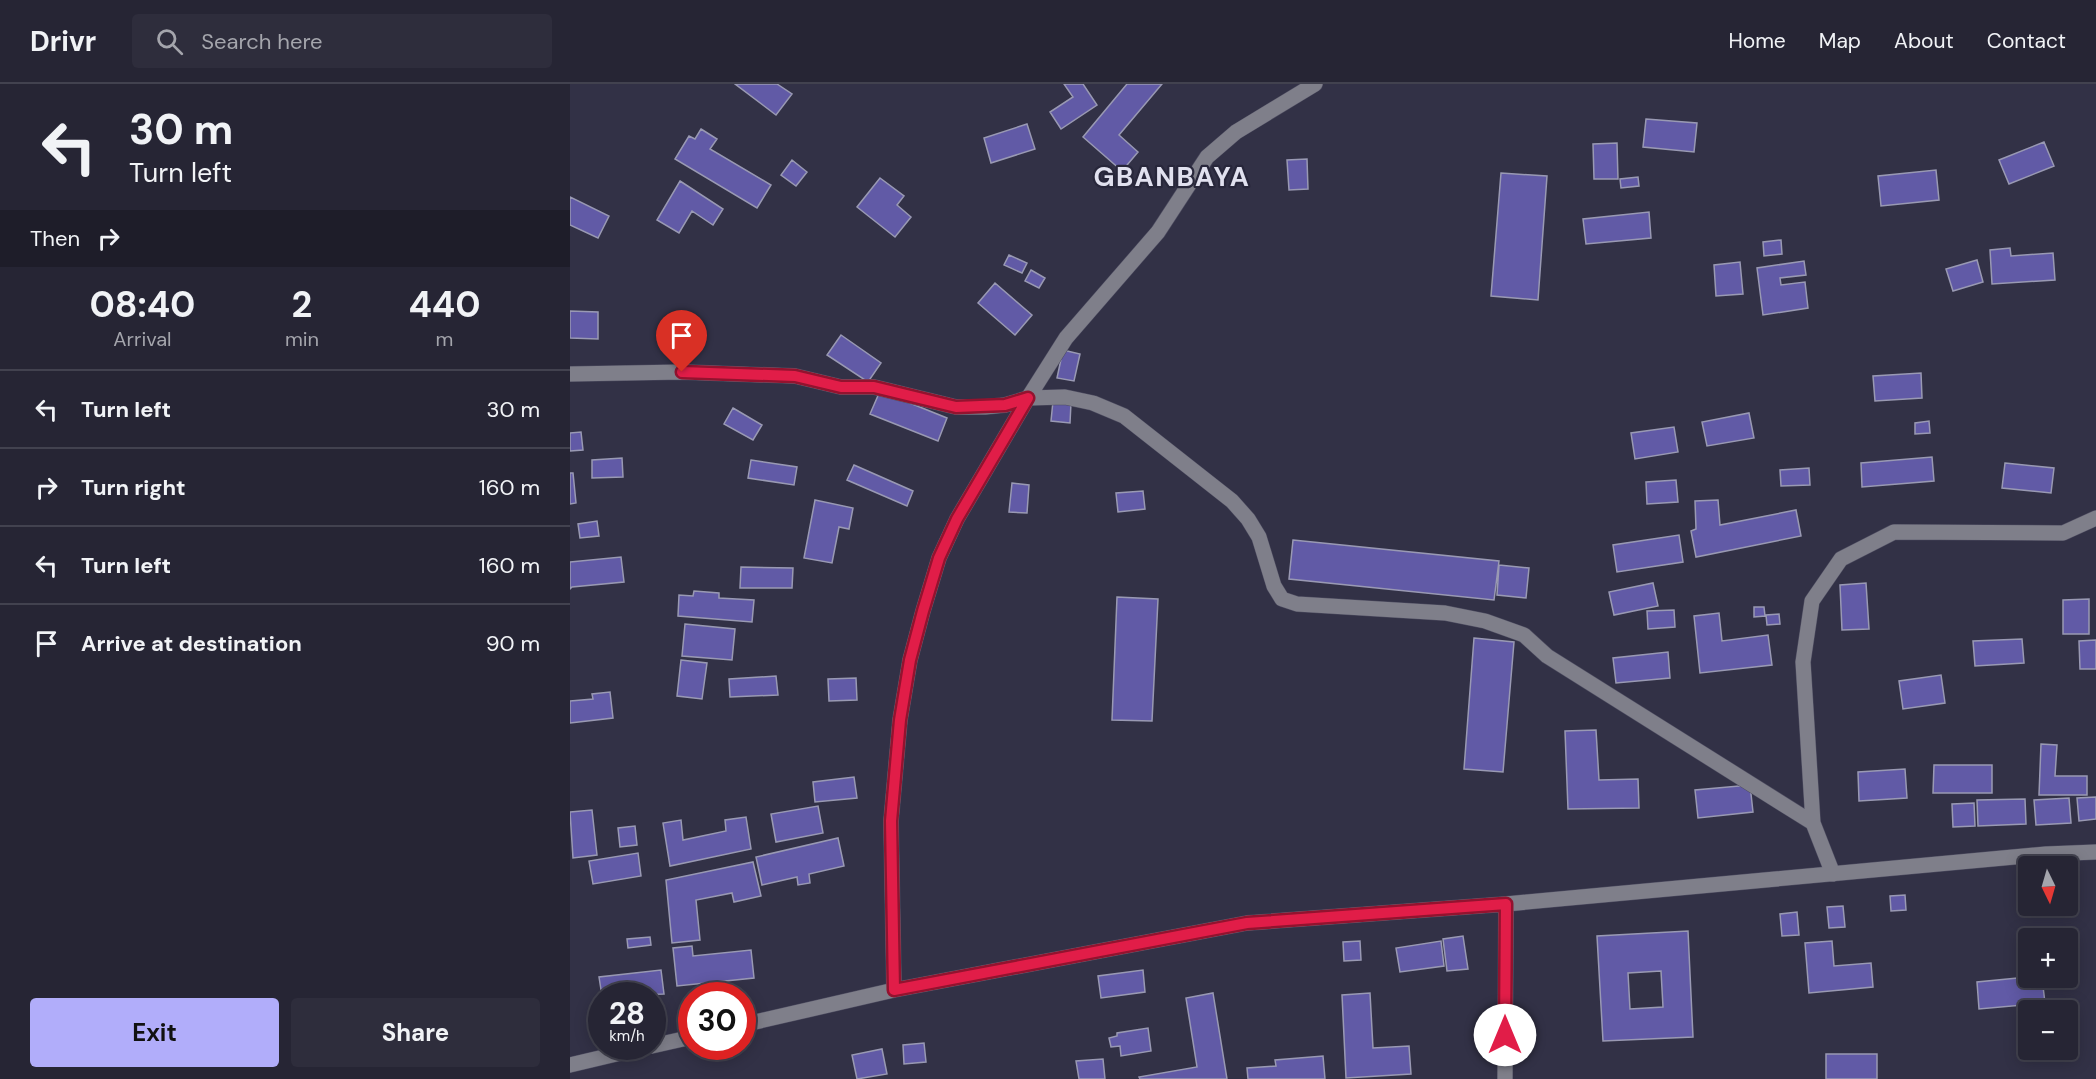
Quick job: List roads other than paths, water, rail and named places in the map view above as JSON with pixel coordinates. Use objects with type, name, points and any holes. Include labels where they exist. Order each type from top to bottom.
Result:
[{"type":"street","points":[[894,990],[891,821],[900,720],[910,660],[923,611],[939,558],[952,528],[1066,338],[1158,232],[1207,157],[1236,132],[1315,84]]},
{"type":"street","points":[[570,374],[682,372],[795,376],[841,387],[874,387],[956,407],[1005,405],[1028,398],[1065,397],[1094,403],[1124,416],[1232,501],[1248,519],[1259,537],[1274,586],[1282,599],[1297,604],[1445,613],[1485,621],[1524,634],[1547,656],[1813,823]]},
{"type":"street","points":[[1833,874],[1813,823],[1803,662],[1812,601],[1840,560],[1894,532],[2063,533],[2096,518]]},
{"type":"street","points":[[756,1022],[894,990],[1247,923],[1506,904],[2046,854],[2096,852]]},
{"type":"street","points":[[1505,1079],[1506,904]]},
{"type":"street","points":[[570,1065],[591,1060]]},
{"type":"district","name":"GBANBAYA","points":[[1172,176]]}]
